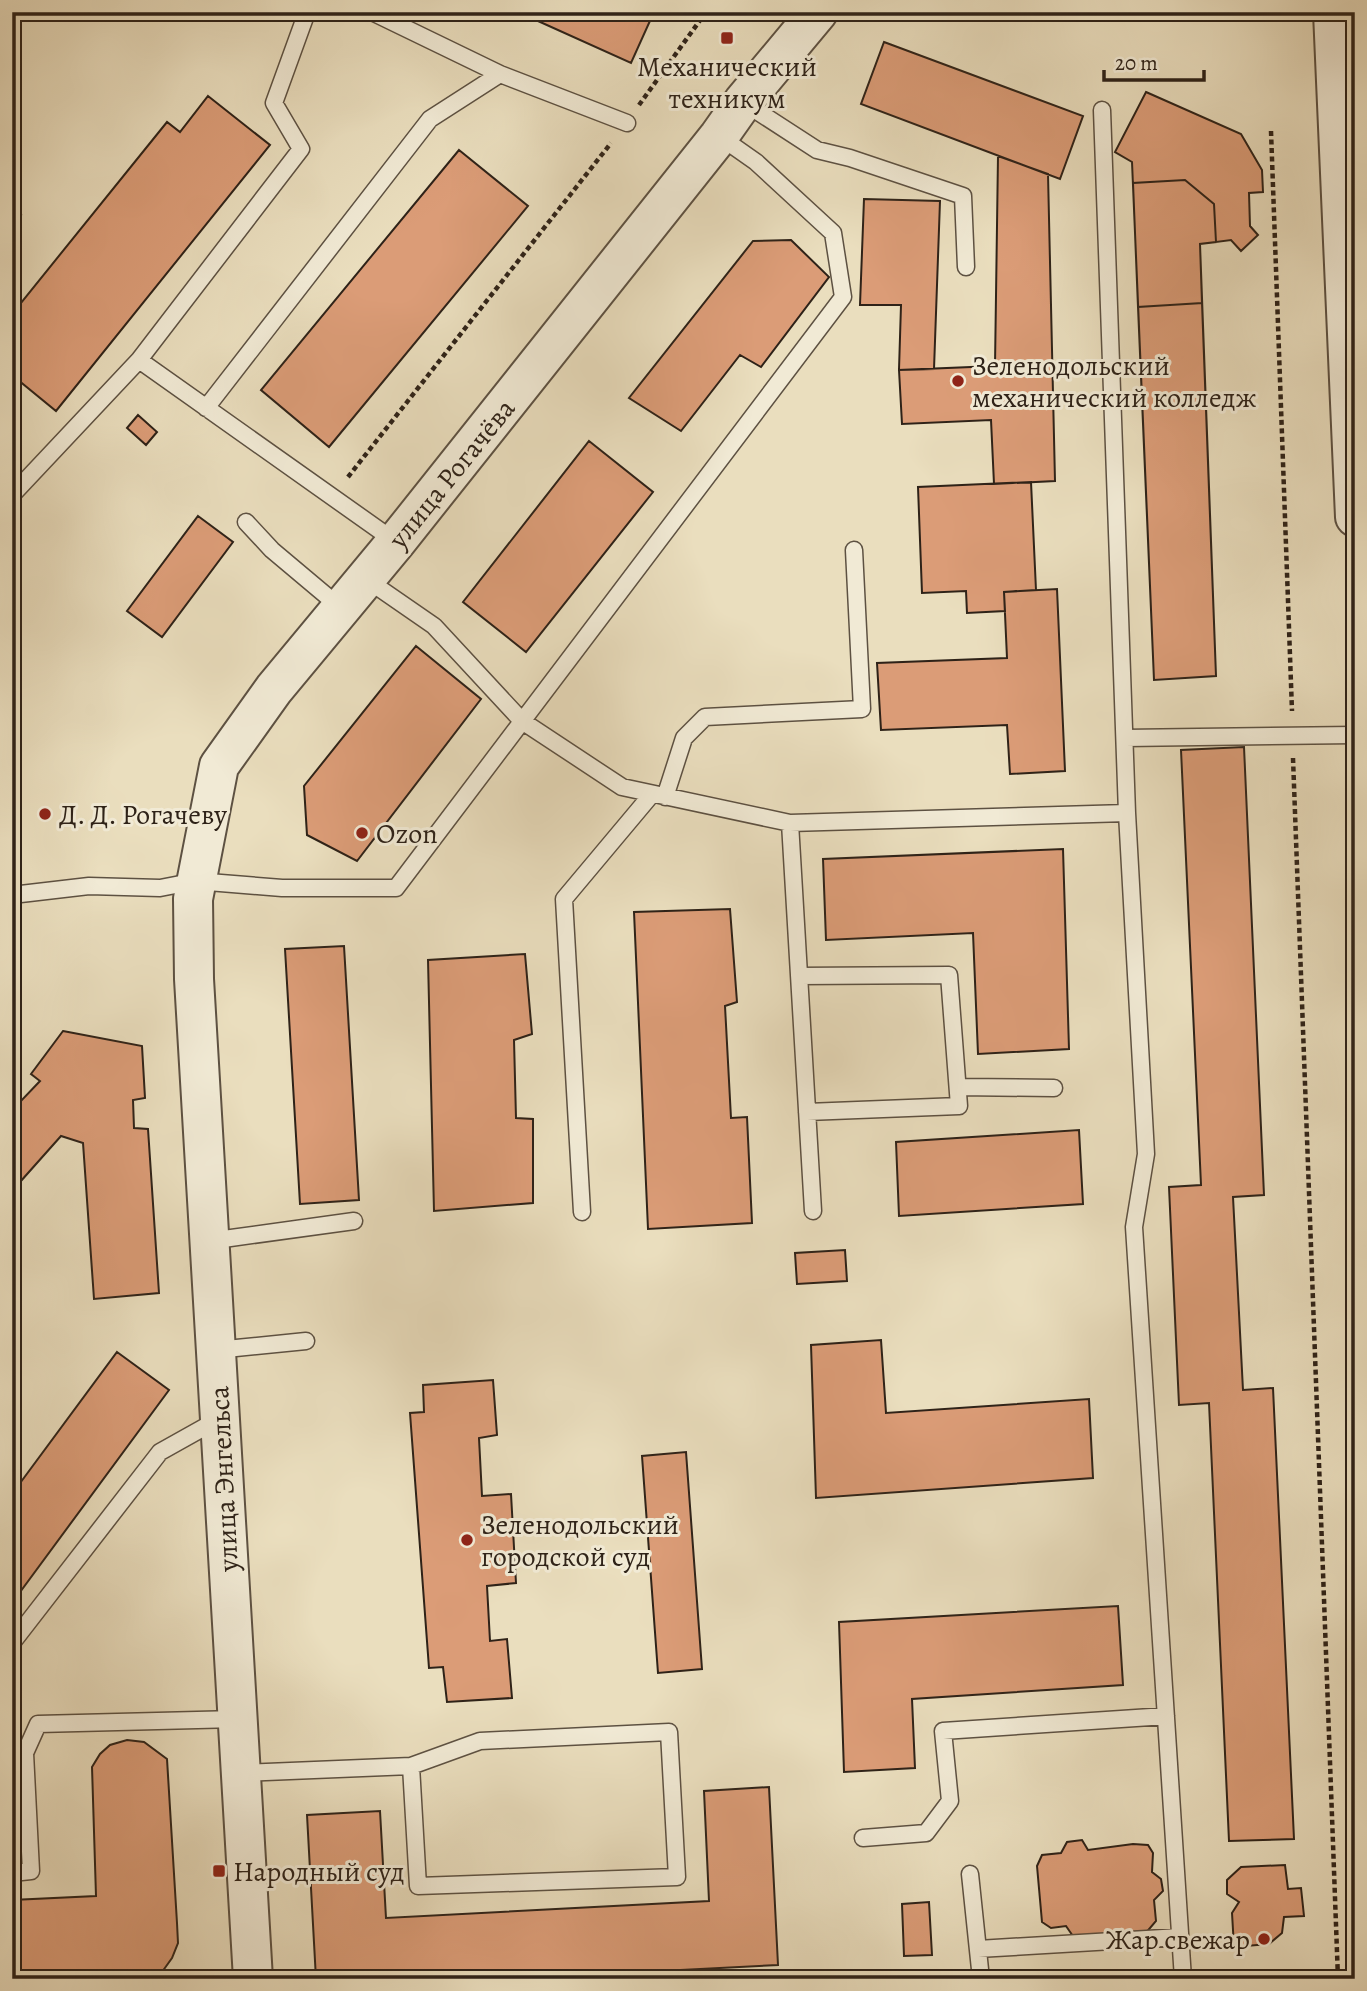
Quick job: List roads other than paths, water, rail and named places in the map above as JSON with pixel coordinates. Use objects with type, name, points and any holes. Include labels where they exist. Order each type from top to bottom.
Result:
[{"type":"street","name":"улица Рогачёва","points":[[194,979],[192,899],[219,766],[274,689],[396,542],[719,136],[743,102],[818,12]]},
{"type":"street","points":[[1333,12],[1355,517]]},
{"type":"street","name":"улица Энгельса","points":[[194,979],[253,1979]]},
{"type":"lane","points":[[12,495],[139,360],[301,149],[274,103],[307,12]]},
{"type":"lane","points":[[372,12],[500,74],[627,122]]},
{"type":"lane","points":[[206,408],[430,119],[500,74]]},
{"type":"lane","points":[[743,102],[817,150],[850,158],[963,196],[966,267]]},
{"type":"lane","points":[[1102,110],[1127,813],[1146,1154],[1134,1227],[1182,1979]]},
{"type":"lane","points":[[12,895],[89,886],[160,888],[196,881],[282,888],[396,888],[843,297],[833,233],[757,162],[719,136]]},
{"type":"lane","points":[[139,360],[396,542]]},
{"type":"lane","points":[[246,522],[272,550],[341,608]]},
{"type":"lane","points":[[582,1212],[564,899],[658,795],[684,738],[705,717],[862,709],[854,550]]},
{"type":"lane","points":[[366,579],[434,626],[522,721],[622,788],[790,823],[1127,813]]},
{"type":"lane","points":[[1125,738],[1355,735]]},
{"type":"lane","points":[[790,823],[813,1211]]},
{"type":"lane","points":[[799,976],[949,975],[958,1087],[959,1107],[807,1112]]},
{"type":"lane","points":[[958,1087],[1054,1088]]},
{"type":"lane","points":[[209,1241],[354,1221]]},
{"type":"lane","points":[[216,1350],[306,1341]]},
{"type":"lane","points":[[12,1643],[160,1452],[219,1419]]},
{"type":"lane","points":[[863,1838],[926,1833],[950,1801],[943,1731],[1166,1716]]},
{"type":"lane","points":[[12,1872],[31,1871],[25,1753],[38,1724],[237,1719]]},
{"type":"lane","points":[[241,1773],[411,1766],[480,1741],[668,1732],[677,1877],[418,1886],[411,1766]]},
{"type":"lane","points":[[970,1874],[981,1979]]},
{"type":"lane","points":[[978,1949],[1180,1937]]},
{"type":"place","name":"Механический техникум","points":[[727,38]]},
{"type":"place","name":"Зеленодольский механический колледж","points":[[958,381]]},
{"type":"place","name":"Д. Д. Рогачеву","points":[[45,814]]},
{"type":"place","name":"Ozon","points":[[362,833]]},
{"type":"place","name":"Зеленодольский городской суд","points":[[467,1540]]},
{"type":"place","name":"Народный суд","points":[[219,1871]]},
{"type":"place","name":"Жар свежар","points":[[1264,1939]]}]
